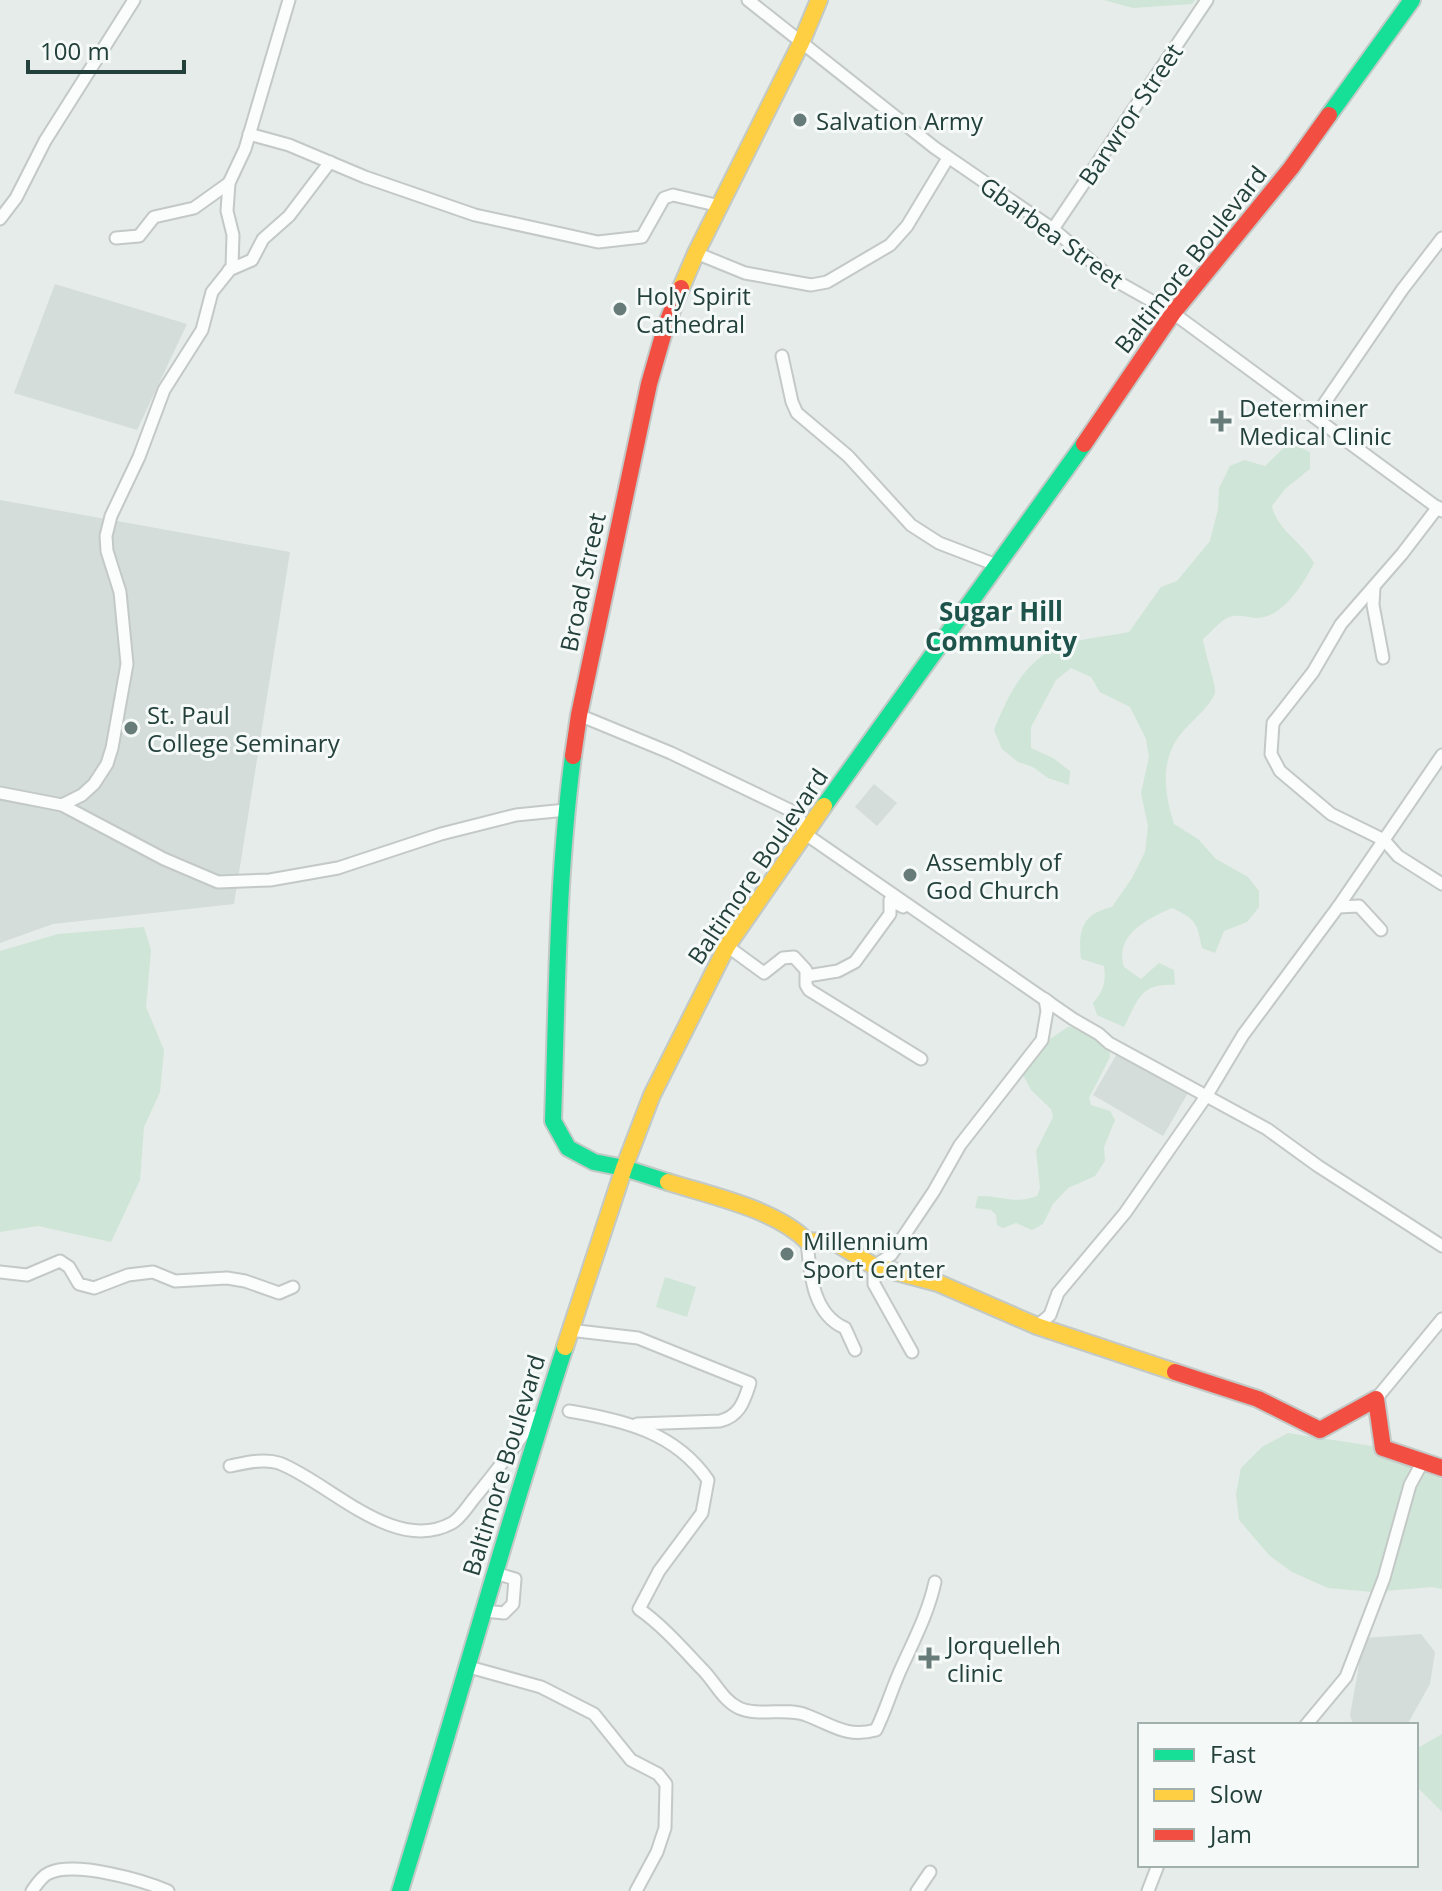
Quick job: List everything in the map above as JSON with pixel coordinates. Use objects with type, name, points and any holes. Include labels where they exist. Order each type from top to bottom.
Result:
[{"type":"main road","name":"Broad Street","points":[[807,1241],[793,1227],[745,1207],[624,1168],[594,1162],[568,1148],[553,1121],[566,810],[579,715],[649,384],[666,325],[696,253],[801,43],[819,0]]},
{"type":"main road","name":"Baltimore Boulevard","points":[[400,1891],[547,1400],[624,1168],[652,1095],[727,946],[804,833],[999,566],[1173,313],[1291,168],[1412,0]]},
{"type":"main road","points":[[807,1241],[836,1243],[874,1266],[938,1283],[1037,1326],[1258,1399],[1320,1430],[1376,1399],[1383,1448],[1442,1468]]},
{"type":"street","points":[[0,219],[16,198],[45,141],[134,0]]},
{"type":"street","points":[[62,805],[82,795],[94,784],[107,764],[127,664],[120,592],[107,551],[106,536],[111,516],[139,457],[164,390],[202,330],[212,292],[232,267],[233,235],[227,211],[229,183],[249,134],[289,0]]},
{"type":"street","name":"Gbarbea Street","points":[[748,0],[948,158],[1053,229],[1111,278],[1173,313],[1440,509]]},
{"type":"street","name":"Barwror Street","points":[[1053,229],[1207,0]]},
{"type":"street","points":[[249,134],[277,140],[365,177],[475,215],[598,242],[642,237],[664,198],[673,195],[720,206]]},
{"type":"street","points":[[696,253],[745,273],[811,285],[827,282],[890,245],[907,226],[948,158]]},
{"type":"street","points":[[229,270],[252,260],[263,239],[289,216],[330,162]]},
{"type":"street","points":[[116,238],[139,236],[154,217],[194,208],[229,183]]},
{"type":"street","points":[[1315,417],[1402,290],[1442,238]]},
{"type":"street","points":[[782,356],[797,413],[848,456],[911,525],[939,543],[999,566]]},
{"type":"street","points":[[1440,509],[1341,624],[1313,672],[1273,723],[1271,754],[1280,771],[1331,814],[1384,840],[1398,856],[1442,884]]},
{"type":"street","points":[[1374,586],[1373,605],[1383,658]]},
{"type":"street","points":[[579,715],[671,753],[798,814],[804,833],[1073,1019],[1136,1059],[1267,1129],[1442,1246]]},
{"type":"street","points":[[1037,1326],[1050,1315],[1058,1293],[1125,1213],[1207,1095],[1243,1035],[1338,907],[1442,755]]},
{"type":"street","points":[[0,793],[62,805],[164,859],[218,882],[270,880],[338,868],[441,834],[516,815],[566,810]]},
{"type":"street","points":[[807,976],[838,971],[855,962],[890,914],[890,900],[929,920]]},
{"type":"street","points":[[1338,907],[1359,906],[1381,930]]},
{"type":"street","points":[[727,946],[764,973],[789,956],[806,970],[809,990],[921,1059]]},
{"type":"street","points":[[912,1352],[874,1284],[874,1266],[891,1255],[934,1191],[960,1145],[1042,1040],[1046,1020],[1045,999],[1073,1019]]},
{"type":"street","points":[[807,1241],[811,1287],[833,1323],[845,1328],[855,1350]]},
{"type":"street","points":[[0,1272],[27,1275],[60,1261],[69,1267],[79,1284],[94,1288],[128,1275],[153,1272],[175,1281],[196,1278],[245,1281],[279,1293],[293,1287]]},
{"type":"street","points":[[1376,1399],[1442,1319]]},
{"type":"street","points":[[569,1330],[638,1338],[750,1383],[741,1407],[732,1418],[720,1421],[633,1424],[569,1411]]},
{"type":"street","points":[[230,1466],[276,1462],[402,1530],[418,1532],[436,1529],[453,1522],[464,1511],[515,1448],[547,1400]]},
{"type":"street","points":[[633,1424],[679,1449],[695,1462],[708,1480],[702,1513],[648,1588],[639,1609],[655,1620],[703,1669],[721,1694],[739,1708],[802,1713],[842,1731],[859,1734],[876,1730],[931,1601],[935,1582]]},
{"type":"street","points":[[1308,1723],[1346,1677],[1384,1578],[1410,1485],[1422,1463]]},
{"type":"street","points":[[484,1611],[504,1613],[513,1604],[515,1579],[495,1573]]},
{"type":"street","points":[[469,1667],[541,1687],[594,1714],[631,1760],[658,1774],[666,1784],[665,1828],[657,1852],[636,1891]]},
{"type":"street","points":[[1148,1891],[1157,1867]]},
{"type":"street","points":[[32,1891],[48,1873],[69,1870],[110,1873],[168,1891]]},
{"type":"street","points":[[917,1891],[930,1872]]},
{"type":"shaded area","points":[[55,284],[187,324],[137,430],[14,393]]},
{"type":"shaded area","name":"St. Paul College Seminary","points":[[0,500],[290,552],[234,904],[53,924],[0,943]]},
{"type":"shaded area","points":[[874,784],[897,803],[877,826],[855,807]]},
{"type":"shaded area","points":[[1118,1052],[1188,1093],[1163,1136],[1093,1095]]},
{"type":"shaded area","points":[[1421,1634],[1435,1652],[1430,1684],[1408,1723],[1352,1723],[1350,1715],[1364,1638]]},
{"type":"green space","points":[[1104,0],[1195,0],[1192,4],[1133,8]]},
{"type":"green space","points":[[1290,442],[1310,452],[1310,469],[1285,489],[1272,506],[1284,529],[1314,563],[1298,589],[1276,612],[1258,618],[1227,618],[1203,639],[1215,693],[1172,748],[1166,772],[1167,798],[1174,824],[1198,839],[1216,859],[1248,877],[1259,891],[1259,907],[1247,922],[1224,931],[1215,953],[1202,948],[1197,927],[1191,919],[1172,908],[1135,930],[1124,946],[1124,967],[1141,979],[1159,963],[1174,970],[1175,985],[1147,990],[1137,1001],[1124,1027],[1097,1015],[1093,1003],[1103,986],[1104,966],[1081,959],[1080,940],[1088,919],[1112,907],[1145,852],[1148,826],[1141,793],[1149,757],[1146,739],[1130,707],[1100,692],[1091,677],[1071,668],[1056,680],[1031,727],[1031,748],[1053,758],[1070,771],[1069,785],[1018,762],[1002,749],[994,730],[1017,684],[1033,663],[1072,642],[1129,632],[1161,587],[1177,581],[1210,541],[1218,509],[1219,488],[1230,466],[1244,460],[1265,466]]},
{"type":"green space","points":[[144,927],[151,950],[146,1007],[164,1050],[160,1092],[144,1127],[140,1180],[111,1242],[38,1226],[0,1232],[0,951],[58,934]]},
{"type":"green space","points":[[1068,1027],[1085,1029],[1109,1047],[1110,1057],[1089,1098],[1091,1105],[1110,1111],[1115,1120],[1104,1147],[1105,1161],[1095,1176],[1068,1188],[1053,1204],[1043,1224],[1032,1230],[1016,1223],[1003,1228],[997,1225],[996,1215],[991,1210],[975,1208],[978,1196],[1015,1200],[1037,1196],[1040,1188],[1036,1151],[1053,1117],[1051,1109],[1031,1090],[1022,1073],[1044,1043]]},
{"type":"green space","points":[[665,1277],[696,1287],[687,1317],[656,1307]]},
{"type":"green space","points":[[1288,1433],[1379,1447],[1401,1457],[1416,1470],[1442,1479],[1442,1589],[1432,1587],[1373,1592],[1328,1588],[1292,1572],[1270,1556],[1239,1520],[1236,1494],[1241,1468],[1262,1447]]},
{"type":"green space","points":[[1442,1734],[1442,1812],[1418,1788],[1418,1748]]},
{"type":"traffic: fast","points":[[1329,115],[1412,0]]},
{"type":"traffic: fast","points":[[824,806],[1084,444]]},
{"type":"traffic: fast","points":[[573,756],[561,892],[553,1121],[568,1148],[594,1162],[668,1182]]},
{"type":"traffic: fast","points":[[400,1891],[565,1347]]},
{"type":"traffic: slow","points":[[681,288],[819,0]]},
{"type":"traffic: slow","points":[[565,1347],[624,1168],[652,1095],[727,946],[824,806]]},
{"type":"traffic: slow","points":[[668,1182],[761,1212],[807,1241],[836,1243],[874,1266],[938,1283],[1037,1326],[1175,1372]]},
{"type":"traffic: jam","points":[[1084,444],[1173,313],[1291,168],[1329,115]]},
{"type":"traffic: jam","points":[[573,756],[649,384],[666,325],[681,288]]},
{"type":"traffic: jam","points":[[1175,1372],[1258,1399],[1320,1430],[1376,1399],[1383,1448],[1442,1468]]},
{"type":"place","name":"Salvation Army","points":[[800,120]]},
{"type":"place","name":"Holy Spirit Cathedral","points":[[620,309]]},
{"type":"place","name":"Determiner Medical Clinic","points":[[1221,421]]},
{"type":"place","name":"St. Paul College Seminary","points":[[131,728]]},
{"type":"place","name":"Assembly of God Church","points":[[910,875]]},
{"type":"place","name":"Millennium Sport Center","points":[[787,1254]]},
{"type":"place","name":"Jorquelleh clinic","points":[[929,1658]]},
{"type":"district","name":"Sugar Hill Community","points":[[1001,626]]}]
